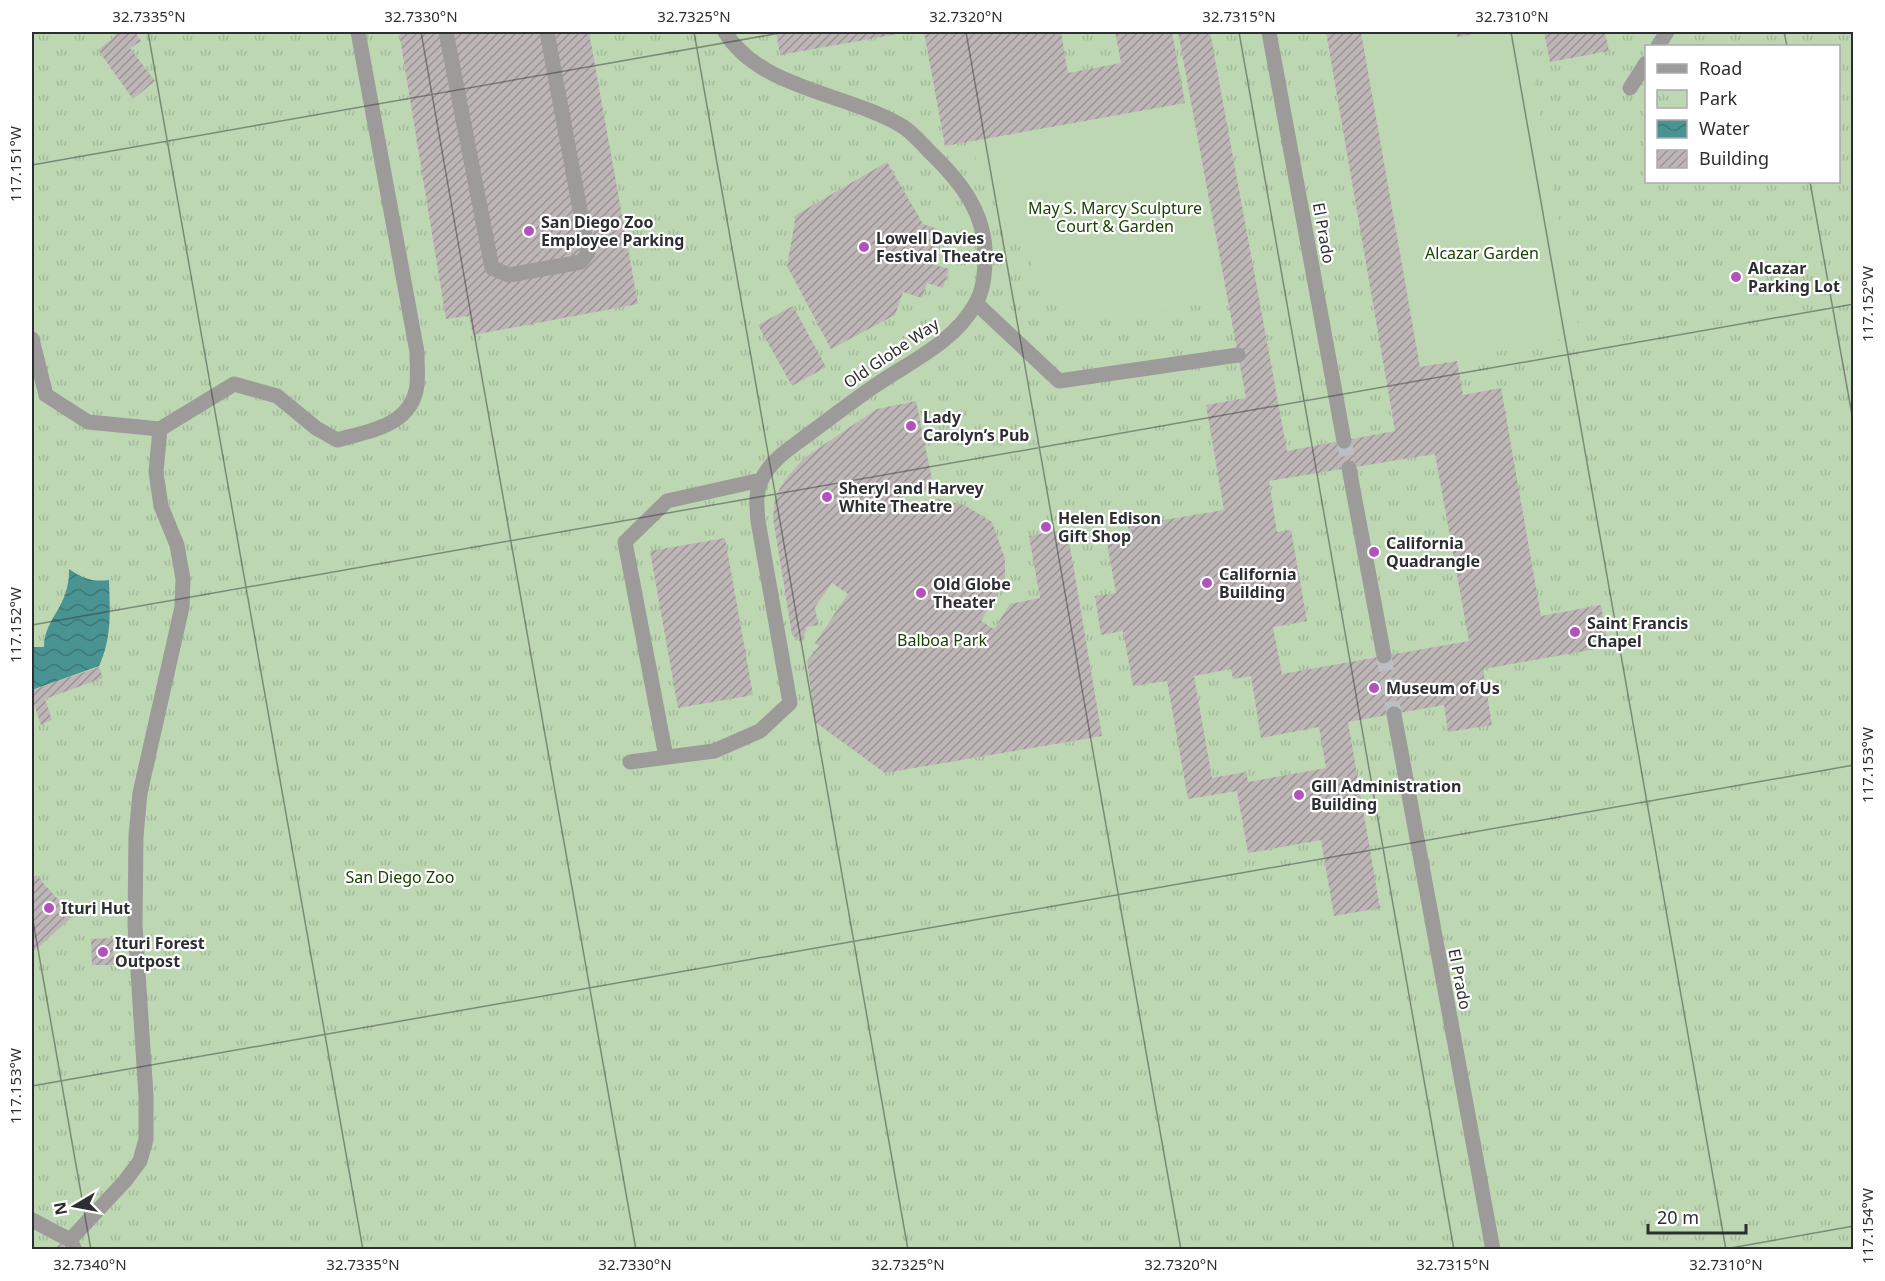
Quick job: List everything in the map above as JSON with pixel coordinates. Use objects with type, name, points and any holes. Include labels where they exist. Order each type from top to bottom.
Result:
[{"type":"street","points":[[32,339],[46,395],[88,422],[160,429],[234,384],[277,396],[316,428],[337,440],[389,426],[408,408],[417,387],[417,352],[358,32]]},
{"type":"street","points":[[446,32],[492,268],[509,275],[581,262],[588,253],[547,32]]},
{"type":"street","name":"Old Globe Way","points":[[725,32],[740,51],[766,70],[865,107],[904,127],[954,176],[972,200],[981,220],[987,243],[984,283],[976,303],[958,328],[939,346],[856,398],[786,451],[761,480]]},
{"type":"street","name":"El Prado","points":[[1269,32],[1344,441]]},
{"type":"street","points":[[1657,45],[1667,32]]},
{"type":"street","points":[[1630,88],[1645,66]]},
{"type":"street","points":[[976,303],[1059,381],[1238,355]]},
{"type":"street","points":[[32,1221],[73,1245],[140,1161],[146,1139],[146,1096],[135,925],[136,836],[145,772],[182,607],[183,579],[177,545],[161,506],[156,472],[160,429]]},
{"type":"street","points":[[1349,468],[1384,656]]},
{"type":"street","points":[[630,762],[714,751],[760,731],[790,703],[758,521],[756,498],[761,480],[667,501],[625,542],[666,757]]},
{"type":"street","name":"El Prado","points":[[1394,714],[1493,1250]]},
{"type":"green space","name":"Balboa Park","points":[[32,32],[1853,32],[1853,1249],[32,1249]]},
{"type":"green space","name":"Alcazar Garden","points":[[1361,32],[1456,32],[1457,37],[1487,32],[1525,32],[1580,335],[1420,367]]},
{"type":"green space","name":"May S. Marcy Sculpture Court & Garden","points":[[1191,101],[1227,299],[1118,318],[1090,317],[1050,292],[1009,231],[968,142]]},
{"type":"water","points":[[69,569],[88,579],[109,580],[109,624],[103,656],[99,666],[32,690],[32,651],[34,647],[44,647],[48,628],[66,593]]},
{"type":"building","points":[[135,32],[141,41],[130,48],[155,81],[133,99],[98,50],[118,34]]},
{"type":"building","name":"San Diego Zoo Employee Parking","points":[[399,32],[589,32],[638,304],[473,335],[469,316],[446,319]]},
{"type":"building","points":[[776,32],[903,32],[903,33],[780,55]]},
{"type":"building","points":[[924,32],[1061,32],[1068,73],[1121,63],[1115,32],[1172,32],[1185,103],[945,146]]},
{"type":"building","points":[[1178,32],[1210,32],[1287,451],[1395,431],[1326,32],[1361,32],[1420,367],[1457,361],[1463,395],[1501,388],[1541,616],[1601,605],[1608,647],[1483,669],[1492,725],[1448,732],[1444,705],[1348,722],[1380,908],[1334,916],[1321,840],[1248,853],[1237,791],[1188,799],[1167,681],[1133,686],[1123,631],[1101,635],[1095,596],[1116,593],[1107,543],[1130,539],[1128,526],[1224,510],[1206,405],[1246,398]],"holes":[[[1435,454],[1469,641],[1282,674],[1273,627],[1307,621],[1291,530],[1277,532],[1269,481]],[[1231,669],[1233,679],[1251,676],[1261,738],[1319,727],[1326,768],[1248,782],[1246,772],[1212,778],[1194,676]]]},
{"type":"building","points":[[1456,32],[1480,32],[1480,33],[1457,37]]},
{"type":"building","points":[[1544,32],[1605,32],[1609,51],[1550,62]]},
{"type":"building","name":"Lowell Davies Festival Theatre","points":[[887,162],[923,224],[943,231],[932,264],[949,269],[943,288],[927,283],[922,298],[903,292],[895,315],[831,349],[787,266],[796,215]]},
{"type":"building","points":[[793,306],[826,367],[792,386],[758,325]]},
{"type":"building","points":[[916,401],[934,490],[903,496],[902,513],[912,504],[938,499],[964,505],[992,522],[1005,559],[1005,581],[981,621],[994,629],[1010,604],[1040,598],[1029,536],[1067,529],[1102,736],[885,773],[815,722],[807,661],[819,646],[815,643],[848,594],[832,583],[815,607],[818,625],[806,627],[806,632],[800,641],[792,635],[773,518],[775,497],[785,480],[804,458],[877,409]]},
{"type":"building","points":[[725,538],[753,695],[678,708],[650,551]]},
{"type":"building","points":[[99,667],[103,678],[45,699],[52,720],[41,725],[32,699],[32,690]]},
{"type":"building","name":"Ituri Hut","points":[[36,875],[73,916],[32,953],[32,879]]},
{"type":"building","name":"Ituri Forest Outpost","points":[[113,938],[114,965],[92,965],[91,939]]},
{"type":"building","points":[[62,1243],[66,1250],[52,1250]]},
{"type":"tunnel","points":[[1344,441],[1349,468]]},
{"type":"tunnel","points":[[1384,656],[1394,714]]},
{"type":"place","name":"San Diego Zoo Employee Parking","points":[[529,231]]},
{"type":"place","name":"Lowell Davies Festival Theatre","points":[[864,247]]},
{"type":"place","name":"Alcazar Parking Lot","points":[[1736,277]]},
{"type":"place","name":"Lady Carolyn’s Pub","points":[[911,426]]},
{"type":"place","name":"Sheryl and Harvey White Theatre","points":[[827,497]]},
{"type":"place","name":"Helen Edison Gift Shop","points":[[1046,527]]},
{"type":"place","name":"California Quadrangle","points":[[1374,552]]},
{"type":"place","name":"California Building","points":[[1207,583]]},
{"type":"place","name":"Old Globe Theater","points":[[921,593]]},
{"type":"place","name":"Saint Francis Chapel","points":[[1575,632]]},
{"type":"place","name":"Museum of Us","points":[[1374,688]]},
{"type":"place","name":"Gill Administration Building","points":[[1299,795]]},
{"type":"place","name":"Ituri Hut","points":[[49,908]]},
{"type":"place","name":"Ituri Forest Outpost","points":[[103,952]]},
{"type":"park label","name":"San Diego Zoo","points":[[400,877]]}]
